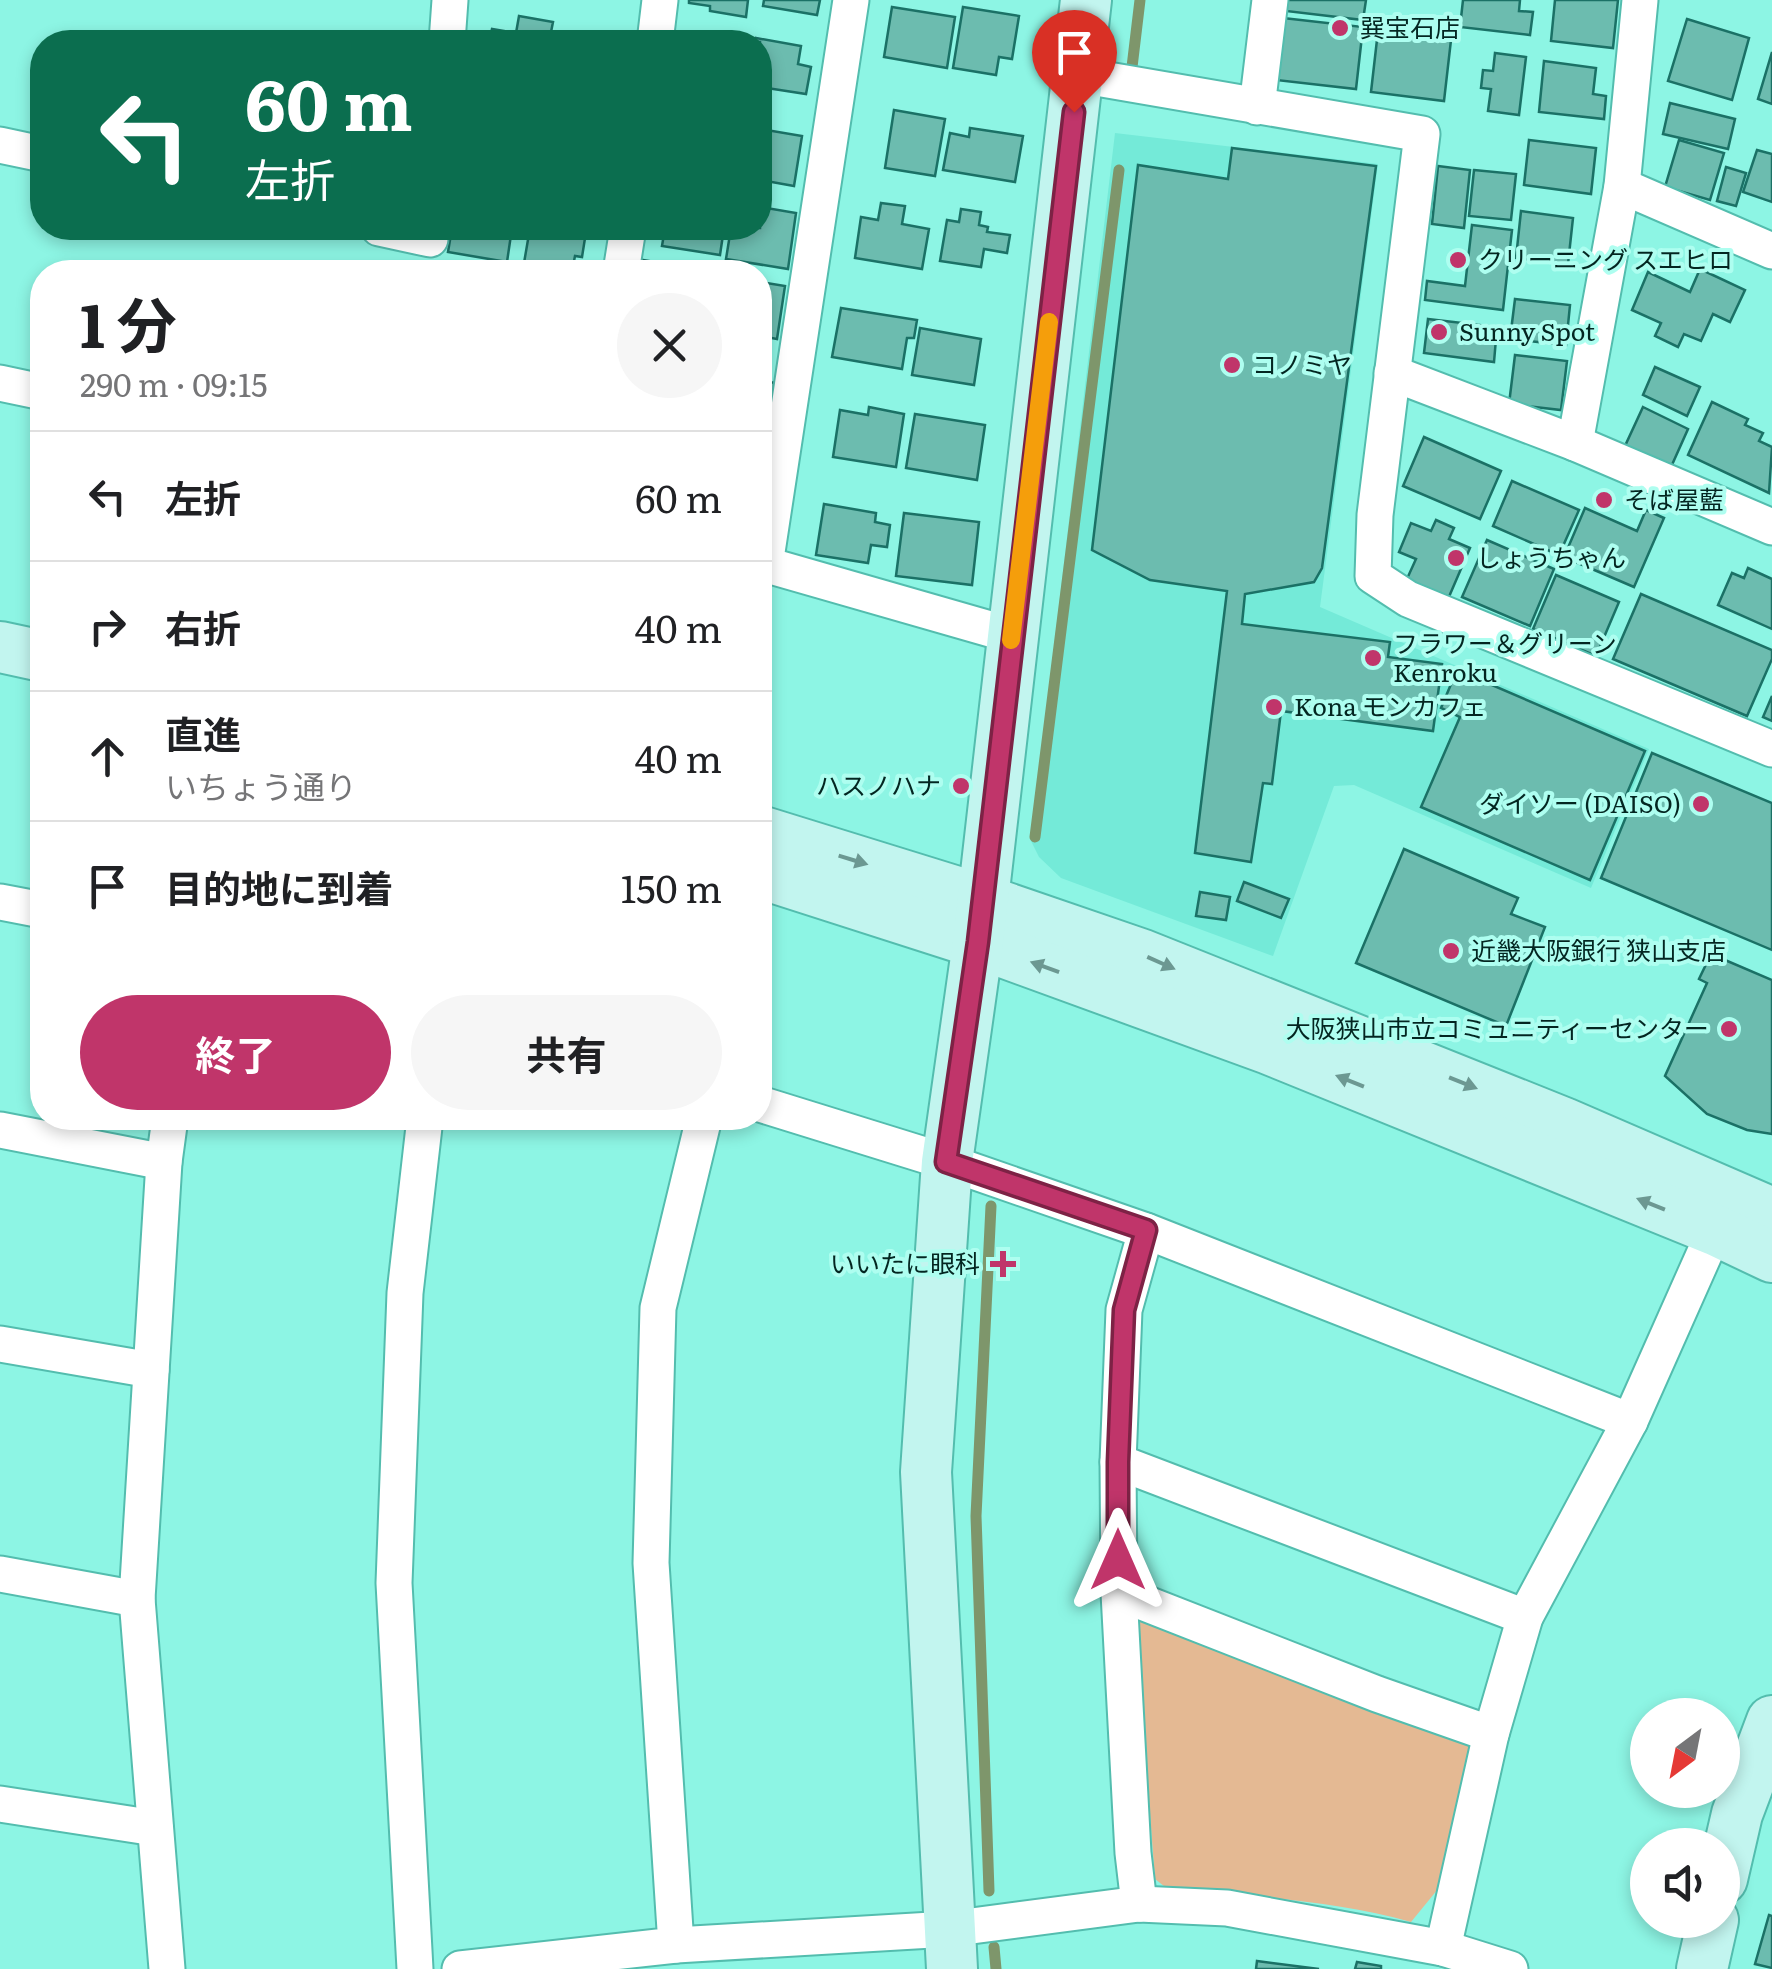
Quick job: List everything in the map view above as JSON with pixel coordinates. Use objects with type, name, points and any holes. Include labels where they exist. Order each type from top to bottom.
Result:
[{"type":"street","points":[[448,30],[450,0]]},
{"type":"street","points":[[656,30],[660,0]]},
{"type":"street","points":[[772,506],[851,0]]},
{"type":"street","points":[[950,1949],[926,1472],[946,1162],[980,921],[1086,0]]},
{"type":"street","points":[[1257,106],[1270,0]]},
{"type":"street","points":[[1575,444],[1622,186],[1640,0]]},
{"type":"street","points":[[1079,75],[1422,134],[1375,515],[1373,576],[1408,598],[1772,749]]},
{"type":"street","points":[[0,145],[30,151]]},
{"type":"street","points":[[1622,186],[1772,251]]},
{"type":"street","points":[[1392,373],[1772,527]]},
{"type":"street","points":[[0,383],[30,389]]},
{"type":"street","points":[[772,567],[1011,636]]},
{"type":"street","points":[[0,647],[30,653]]},
{"type":"street","points":[[0,681],[30,687]]},
{"type":"street","points":[[772,836],[1772,1257]]},
{"type":"street","points":[[772,876],[1144,955],[1564,1123],[1772,1213]]},
{"type":"street","points":[[0,902],[30,908]]},
{"type":"street","points":[[772,1108],[1146,1230],[1630,1421]]},
{"type":"street","points":[[0,1130],[164,1162]]},
{"type":"street","points":[[166,1969],[137,1599],[168,1130]]},
{"type":"street","points":[[415,1969],[394,1583],[405,1293],[424,1130]]},
{"type":"street","points":[[676,1945],[651,1563],[658,1308],[701,1130]]},
{"type":"street","points":[[1140,1904],[1133,1853],[1118,1592],[1118,1462],[1124,1310],[1146,1230]]},
{"type":"street","points":[[1444,1948],[1491,1734],[1525,1617],[1630,1421],[1715,1230]]},
{"type":"street","points":[[0,1344],[151,1370]]},
{"type":"street","points":[[1118,1462],[1525,1617]]},
{"type":"street","points":[[0,1574],[137,1599]]},
{"type":"street","points":[[1118,1592],[1377,1694],[1491,1734]]},
{"type":"street","points":[[1735,1828],[1772,1721]]},
{"type":"street","points":[[0,1804],[155,1828]]},
{"type":"street","points":[[460,1969],[676,1945],[950,1949],[1140,1904],[1228,1908],[1444,1948],[1510,1969]]},
{"type":"street","points":[[1702,1969],[1709,1938]]},
{"type":"shaded area","points":[[1115,133],[1378,164],[1320,607],[1649,749],[1591,888],[1354,785],[1334,786],[1273,956],[1061,878],[1039,857],[1031,841]]},
{"type":"shaded area","points":[[1134,1605],[1474,1737],[1438,1889],[1411,1922],[1321,1904],[1169,1890],[1155,1879]]},
{"type":"building","points":[[689,0],[748,0],[746,17],[710,11],[710,6]]},
{"type":"building","points":[[764,0],[820,0],[817,15],[763,6]]},
{"type":"building","points":[[1287,0],[1366,0],[1363,20],[1286,11]]},
{"type":"building","points":[[1463,0],[1520,0],[1519,11],[1533,12],[1530,35],[1460,27]]},
{"type":"building","points":[[1555,0],[1618,0],[1613,48],[1551,41]]},
{"type":"building","points":[[892,7],[955,17],[947,68],[884,57]]},
{"type":"building","points":[[963,7],[1019,16],[1012,59],[999,57],[996,75],[953,68]]},
{"type":"building","points":[[519,16],[553,22],[551,30],[517,30]]},
{"type":"building","points":[[1283,18],[1363,27],[1356,89],[1276,80]]},
{"type":"building","points":[[1687,19],[1749,38],[1732,100],[1668,81]]},
{"type":"building","points":[[1378,31],[1451,40],[1444,101],[1371,92]]},
{"type":"building","points":[[772,41],[801,46],[798,64],[811,67],[806,94],[772,89]]},
{"type":"building","points":[[1772,52],[1772,104],[1758,99]]},
{"type":"building","points":[[1495,53],[1526,57],[1519,115],[1488,111],[1491,89],[1481,88],[1483,70],[1493,71]]},
{"type":"building","points":[[1544,61],[1596,68],[1593,94],[1606,96],[1604,119],[1539,112]]},
{"type":"building","points":[[1670,103],[1735,119],[1728,149],[1663,134]]},
{"type":"building","points":[[894,110],[945,119],[935,176],[885,168]]},
{"type":"building","points":[[970,128],[1023,136],[1015,182],[943,170],[950,133],[969,137]]},
{"type":"building","points":[[772,131],[802,136],[794,186],[772,182]]},
{"type":"building","points":[[1529,140],[1596,148],[1591,194],[1524,185]]},
{"type":"building","points":[[1679,140],[1724,153],[1710,200],[1665,187]]},
{"type":"building","name":"コノミヤ","points":[[1232,148],[1376,166],[1322,568],[1314,582],[1245,594],[1242,624],[1390,642],[1388,657],[1442,664],[1433,731],[1281,711],[1272,784],[1263,783],[1251,862],[1195,853],[1227,591],[1150,580],[1092,550],[1138,165],[1228,179]]},
{"type":"building","points":[[1757,150],[1772,154],[1772,202],[1743,192]]},
{"type":"building","points":[[1438,166],[1470,170],[1464,228],[1432,224]]},
{"type":"building","points":[[1726,167],[1746,173],[1736,206],[1717,201]]},
{"type":"building","points":[[1474,170],[1516,174],[1511,220],[1469,216]]},
{"type":"building","points":[[881,203],[905,206],[902,224],[929,229],[922,269],[855,258],[861,217],[878,220]]},
{"type":"building","points":[[772,209],[796,213],[788,269],[772,266],[772,260],[726,259],[729,240],[772,240]]},
{"type":"building","points":[[961,209],[981,212],[979,225],[988,227],[987,232],[1010,235],[1007,253],[984,249],[981,267],[940,261],[947,220],[959,222]]},
{"type":"building","points":[[1521,211],[1573,218],[1568,264],[1516,258]]},
{"type":"building","points":[[1472,225],[1512,230],[1503,310],[1425,300],[1427,281],[1465,286]]},
{"type":"building","points":[[450,240],[510,240],[507,260],[448,252]]},
{"type":"building","points":[[528,240],[585,240],[582,257],[575,256],[574,260],[525,260]]},
{"type":"building","points":[[663,240],[722,240],[720,255],[662,246]]},
{"type":"building","points":[[1700,269],[1745,290],[1730,322],[1713,314],[1701,341],[1684,334],[1678,347],[1655,336],[1661,323],[1632,310],[1648,272],[1690,292]]},
{"type":"building","points":[[772,284],[785,286],[777,339],[772,338]]},
{"type":"building","points":[[1515,299],[1570,305],[1566,345],[1510,339]]},
{"type":"building","points":[[841,308],[917,320],[914,338],[907,338],[902,369],[832,357]]},
{"type":"building","points":[[1428,319],[1497,327],[1494,362],[1424,353]]},
{"type":"building","points":[[920,328],[981,339],[974,385],[912,375]]},
{"type":"building","points":[[1515,355],[1567,361],[1561,410],[1509,404]]},
{"type":"building","points":[[1655,367],[1700,387],[1687,416],[1643,395]]},
{"type":"building","points":[[1712,402],[1748,419],[1745,425],[1763,433],[1759,441],[1772,447],[1769,493],[1688,455]]},
{"type":"building","points":[[869,407],[904,414],[896,467],[833,457],[840,410],[868,415]]},
{"type":"building","points":[[1643,407],[1688,429],[1671,467],[1625,446]]},
{"type":"building","points":[[915,414],[985,425],[977,480],[906,468]]},
{"type":"building","points":[[1424,437],[1501,471],[1480,519],[1403,486]]},
{"type":"building","points":[[1512,481],[1579,510],[1559,555],[1493,526]]},
{"type":"building","points":[[824,504],[876,513],[875,522],[890,525],[887,547],[871,545],[868,563],[816,555]]},
{"type":"building","points":[[1585,508],[1637,531],[1646,510],[1664,518],[1634,587],[1564,557]]},
{"type":"building","points":[[904,513],[979,522],[972,585],[896,576]]},
{"type":"building","points":[[1436,520],[1454,528],[1449,539],[1470,548],[1448,599],[1406,581],[1416,559],[1399,552],[1411,523],[1431,531]]},
{"type":"building","points":[[1487,540],[1554,569],[1530,626],[1462,597]]},
{"type":"building","points":[[1748,568],[1772,579],[1772,629],[1718,605],[1732,573],[1744,578]]},
{"type":"building","points":[[1556,575],[1619,602],[1596,656],[1533,629]]},
{"type":"building","points":[[1641,594],[1772,650],[1772,659],[1747,716],[1613,659]]},
{"type":"building","points":[[1457,670],[1645,751],[1590,880],[1421,807],[1460,717],[1441,708]]},
{"type":"building","points":[[1772,696],[1772,721],[1763,717]]},
{"type":"building","points":[[1652,753],[1772,803],[1772,950],[1601,878]]},
{"type":"building","points":[[1404,849],[1518,898],[1511,914],[1545,927],[1506,1026],[1356,963]]},
{"type":"building","points":[[1244,882],[1289,899],[1281,918],[1237,901]]},
{"type":"building","points":[[1200,892],[1230,897],[1226,920],[1196,916]]},
{"type":"building","name":"大阪狭山市立コミュニティーセンター","points":[[1711,954],[1772,980],[1772,1134],[1747,1130],[1707,1114],[1665,1076],[1707,983],[1699,979]]},
{"type":"building","points":[[1769,1915],[1772,1916],[1772,1968],[1755,1964]]},
{"type":"building","points":[[1257,1961],[1319,1969],[1256,1969]]},
{"type":"building","points":[[1357,1962],[1381,1966],[1381,1969],[1355,1969]]},
{"type":"waterway","points":[[1132,67],[1140,0]]},
{"type":"waterway","points":[[1035,837],[1119,170]]},
{"type":"waterway","points":[[989,1891],[976,1516],[991,1206]]},
{"type":"waterway","points":[[994,1947],[996,1969]]},
{"type":"slow traffic","points":[[1011,640],[1049,322]]},
{"type":"place","name":"巽宝石店","points":[[1340,28]]},
{"type":"place","name":"クリーニング スエヒロ","points":[[1458,260]]},
{"type":"place","name":"Sunny Spot","points":[[1439,332]]},
{"type":"place","name":"コノミヤ","points":[[1232,365]]},
{"type":"place","name":"そば屋藍","points":[[1604,500]]},
{"type":"place","name":"しょうちゃん","points":[[1456,558]]},
{"type":"place","name":"フラワー＆グリーン Kenroku","points":[[1373,658]]},
{"type":"place","name":"Kona モンカフェ","points":[[1274,707]]},
{"type":"place","name":"ハスノハナ","points":[[961,786]]},
{"type":"place","name":"ダイソー (DAISO)","points":[[1701,804]]},
{"type":"place","name":"近畿大阪銀行 狭山支店","points":[[1451,951]]},
{"type":"place","name":"大阪狭山市立コミュニティーセンター","points":[[1729,1029]]},
{"type":"place","name":"いいたに眼科","points":[[1003,1264]]},
{"type":"route","points":[[1074,112],[978,942],[946,1162],[1146,1230],[1124,1310],[1118,1560]]}]
